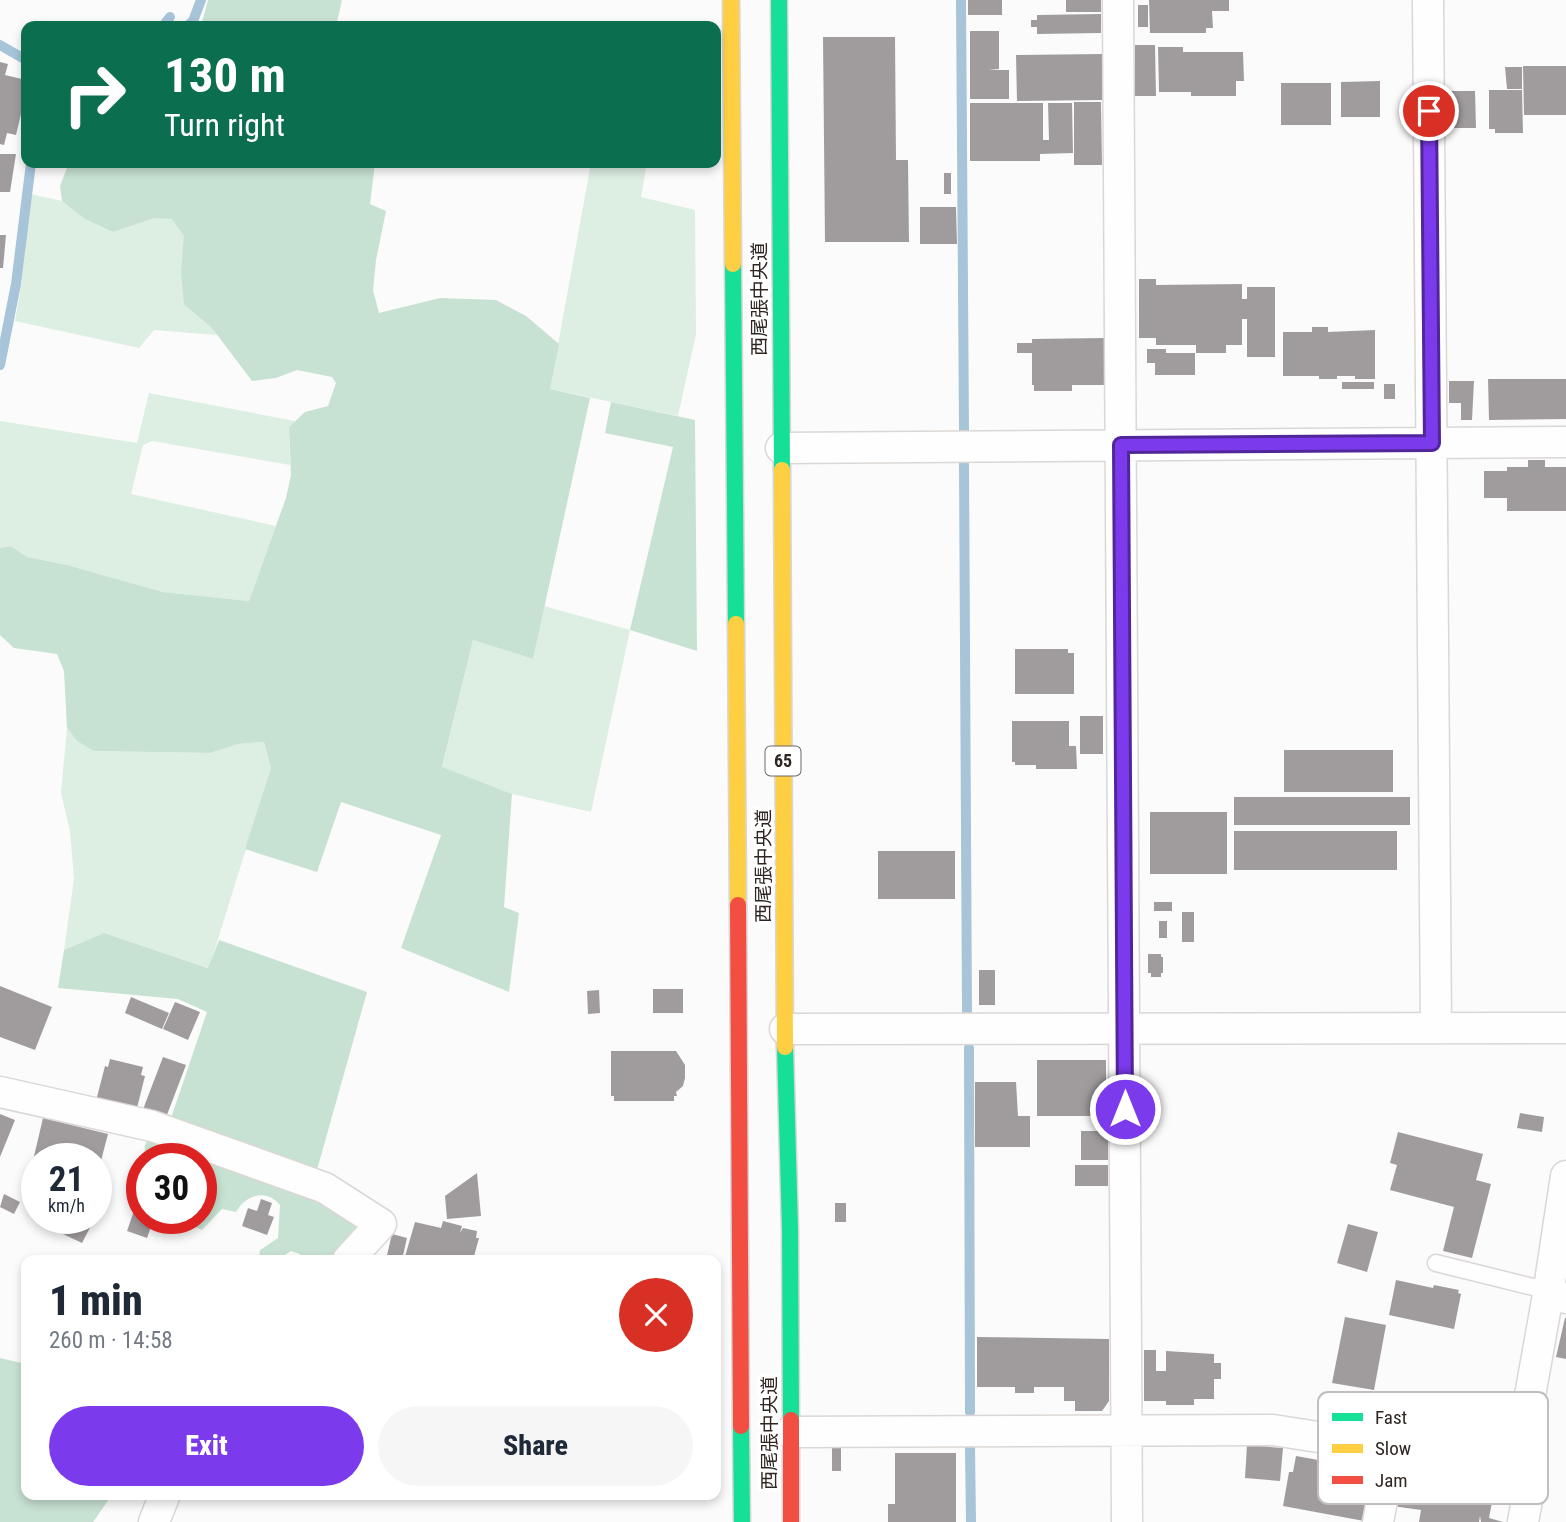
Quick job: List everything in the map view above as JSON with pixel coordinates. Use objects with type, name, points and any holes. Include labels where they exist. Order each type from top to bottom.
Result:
[{"type":"main road","name":"西尾張中央道","points":[[731,0],[735,1433],[742,1522]]},
{"type":"main road","name":"西尾張中央道","points":[[779,0],[785,1029],[790,1230],[791,1522]]},
{"type":"street","points":[[1118,0],[1127,1522]]},
{"type":"street","points":[[1428,0],[1436,1028]]},
{"type":"street","points":[[781,449],[1566,442]]},
{"type":"street","points":[[785,1029],[1566,1028]]},
{"type":"street","points":[[0,1092],[152,1126],[325,1188],[381,1224],[353,1255]]},
{"type":"street","points":[[1533,1392],[1554,1295],[1566,1176]]},
{"type":"street","points":[[790,1432],[1273,1430],[1318,1437]]},
{"type":"street","points":[[154,1522],[163,1500]]},
{"type":"street","points":[[1378,1522],[1381,1504]]},
{"type":"street","points":[[1523,1522],[1526,1504]]},
{"type":"lane","points":[[1436,1263],[1554,1295]]},
{"type":"green space","points":[[208,0],[342,0],[337,21],[202,21]]},
{"type":"green space","points":[[67,168],[374,168],[370,204],[386,211],[373,290],[379,313],[440,298],[496,300],[526,316],[559,344],[550,389],[590,398],[533,659],[473,640],[442,767],[512,794],[504,907],[519,913],[509,992],[401,948],[441,835],[341,802],[317,872],[245,849],[271,768],[264,742],[238,744],[210,753],[94,751],[77,741],[67,728],[64,671],[57,654],[14,648],[0,635],[0,548],[11,546],[27,557],[67,565],[163,592],[249,601],[286,498],[291,475],[289,427],[305,412],[328,406],[336,383],[332,377],[297,370],[276,378],[252,381],[212,328],[184,304],[181,272],[184,236],[172,219],[155,218],[113,232],[85,219],[62,201],[60,186]]},
{"type":"green space","points":[[590,168],[646,168],[641,197],[695,210],[696,334],[678,416],[550,389]]},
{"type":"green space","points":[[31,194],[62,201],[85,219],[113,232],[155,218],[172,218],[185,236],[181,272],[217,335],[154,330],[139,348],[15,321]]},
{"type":"green space","points":[[149,393],[295,421],[289,427],[290,465],[152,441],[143,445],[131,494],[276,526],[249,601],[163,592],[67,565],[27,557],[11,546],[0,548],[0,421],[137,443]]},
{"type":"green space","points":[[611,402],[695,420],[697,651],[630,630],[673,447],[605,433]]},
{"type":"green space","points":[[544,606],[630,630],[591,812],[512,794],[442,768],[473,640],[533,659]]},
{"type":"green space","points":[[67,728],[77,741],[95,751],[210,753],[238,744],[264,742],[271,768],[209,968],[104,933],[64,950],[74,879],[70,831],[61,793]]},
{"type":"green space","points":[[104,933],[208,968],[219,940],[367,992],[315,1177],[169,1124],[207,1012],[178,999],[58,988],[64,950]]},
{"type":"green space","points":[[150,1135],[171,1143],[146,1143]]},
{"type":"green space","points":[[217,1161],[358,1215],[359,1235],[341,1255],[300,1255],[291,1251],[285,1255],[259,1255],[260,1250],[278,1238],[280,1205],[263,1195],[245,1201],[236,1212],[222,1209],[217,1214]]},
{"type":"green space","points":[[0,1358],[21,1363],[21,1500],[108,1500],[93,1522],[0,1522]]},
{"type":"building","points":[[968,0],[1002,0],[1002,15],[968,15]]},
{"type":"building","points":[[1066,0],[1101,0],[1101,12],[1066,12]]},
{"type":"building","points":[[1149,0],[1229,0],[1229,11],[1212,11],[1213,28],[1206,28],[1206,33],[1150,33]]},
{"type":"building","points":[[1138,5],[1148,5],[1148,27],[1138,27]]},
{"type":"building","points":[[1101,14],[1101,33],[1037,34],[1037,27],[1031,27],[1031,20],[1037,20],[1037,15]]},
{"type":"building","points":[[970,31],[999,31],[999,69],[988,70],[1009,70],[1009,99],[970,99]]},
{"type":"building","points":[[823,37],[895,37],[896,160],[908,160],[909,242],[825,242]]},
{"type":"building","points":[[1135,45],[1155,45],[1156,96],[1135,96]]},
{"type":"building","points":[[1158,47],[1183,47],[1183,52],[1243,52],[1244,81],[1236,81],[1236,96],[1191,96],[1191,92],[1159,92]]},
{"type":"building","points":[[1102,54],[1102,100],[1017,101],[1016,55]]},
{"type":"building","points":[[0,62],[8,64],[5,75],[21,79],[21,114],[16,135],[7,133],[4,145],[0,144]]},
{"type":"building","points":[[1523,66],[1566,66],[1566,115],[1524,115]]},
{"type":"building","points":[[1505,67],[1522,67],[1522,89],[1507,89]]},
{"type":"building","points":[[1380,81],[1380,117],[1341,117],[1341,82]]},
{"type":"building","points":[[1281,83],[1331,83],[1331,125],[1281,125]]},
{"type":"building","points":[[1489,90],[1522,90],[1523,133],[1495,133],[1495,129],[1489,129]]},
{"type":"building","points":[[1448,91],[1475,91],[1476,128],[1449,128]]},
{"type":"building","points":[[1074,102],[1101,102],[1102,165],[1074,165]]},
{"type":"building","points":[[970,103],[1043,103],[1043,140],[1049,140],[1048,103],[1072,103],[1073,153],[1040,154],[1040,161],[970,161]]},
{"type":"building","points":[[0,154],[16,154],[10,192],[0,192]]},
{"type":"building","points":[[944,173],[951,173],[951,194],[944,194]]},
{"type":"building","points":[[920,207],[956,207],[957,244],[920,244]]},
{"type":"building","points":[[0,235],[6,235],[3,268],[0,268]]},
{"type":"building","points":[[1139,279],[1156,279],[1156,285],[1242,284],[1242,299],[1247,299],[1247,287],[1275,287],[1275,357],[1247,357],[1247,319],[1242,319],[1242,345],[1226,345],[1226,353],[1196,353],[1196,345],[1156,345],[1156,338],[1139,338]]},
{"type":"building","points":[[1312,327],[1328,327],[1328,332],[1375,330],[1375,379],[1355,379],[1355,376],[1319,379],[1319,376],[1283,376],[1283,332],[1312,332]]},
{"type":"building","points":[[1104,338],[1104,385],[1072,385],[1072,391],[1034,391],[1032,353],[1017,353],[1017,343],[1032,343],[1032,339]]},
{"type":"building","points":[[1147,349],[1166,349],[1166,353],[1195,353],[1195,375],[1155,375],[1155,363],[1147,363]]},
{"type":"building","points":[[1488,379],[1566,379],[1566,419],[1489,420]]},
{"type":"building","points":[[1449,381],[1474,381],[1472,420],[1461,420],[1461,403],[1449,403]]},
{"type":"building","points":[[1342,382],[1374,382],[1374,389],[1342,389]]},
{"type":"building","points":[[1384,384],[1395,384],[1395,399],[1384,399]]},
{"type":"building","points":[[1528,460],[1545,460],[1545,467],[1566,467],[1566,511],[1507,511],[1507,498],[1484,498],[1484,471],[1528,467]]},
{"type":"building","points":[[1015,649],[1068,649],[1068,653],[1074,653],[1074,694],[1015,694]]},
{"type":"building","points":[[1080,716],[1103,716],[1103,754],[1080,754]]},
{"type":"building","points":[[1012,721],[1069,721],[1069,746],[1076,746],[1077,769],[1036,769],[1036,765],[1015,765],[1015,762],[1012,762]]},
{"type":"building","points":[[1284,750],[1393,750],[1393,792],[1284,792]]},
{"type":"building","points":[[1234,797],[1410,797],[1410,825],[1234,825]]},
{"type":"building","points":[[1150,812],[1227,812],[1227,874],[1150,874]]},
{"type":"building","points":[[1234,831],[1397,831],[1397,870],[1234,870]]},
{"type":"building","points":[[878,851],[955,851],[955,899],[878,899]]},
{"type":"building","points":[[1154,902],[1172,902],[1172,911],[1154,911]]},
{"type":"building","points":[[1182,912],[1194,912],[1194,942],[1182,942]]},
{"type":"building","points":[[1159,921],[1167,921],[1167,938],[1159,938]]},
{"type":"building","points":[[1148,954],[1161,954],[1163,957],[1161,977],[1151,977],[1151,973],[1148,973]]},
{"type":"building","points":[[979,970],[995,970],[995,1005],[979,1005]]},
{"type":"building","points":[[0,986],[52,1007],[35,1050],[0,1037]]},
{"type":"building","points":[[653,989],[683,989],[683,1013],[653,1013]]},
{"type":"building","points":[[599,990],[600,1013],[588,1014],[587,991]]},
{"type":"building","points":[[131,997],[169,1013],[162,1029],[125,1013]]},
{"type":"building","points":[[175,1002],[200,1012],[188,1040],[163,1029]]},
{"type":"building","points":[[611,1051],[676,1051],[685,1065],[685,1078],[683,1086],[676,1092],[677,1096],[674,1096],[674,1101],[614,1101],[614,1096],[611,1096]]},
{"type":"building","points":[[163,1057],[186,1065],[165,1120],[142,1112]]},
{"type":"building","points":[[110,1059],[143,1067],[141,1075],[145,1076],[136,1112],[96,1101],[105,1066],[108,1067]]},
{"type":"building","points":[[1037,1060],[1106,1060],[1106,1116],[1037,1116]]},
{"type":"building","points":[[975,1082],[1016,1082],[1018,1116],[1030,1116],[1030,1147],[975,1147]]},
{"type":"building","points":[[1520,1113],[1544,1117],[1542,1132],[1517,1128]]},
{"type":"building","points":[[0,1114],[15,1120],[0,1157]]},
{"type":"building","points":[[43,1118],[108,1134],[106,1143],[37,1143]]},
{"type":"building","points":[[1081,1131],[1108,1131],[1108,1160],[1081,1160]]},
{"type":"building","points":[[1398,1132],[1483,1154],[1476,1180],[1491,1184],[1472,1258],[1443,1251],[1454,1207],[1390,1190],[1397,1165],[1390,1163]]},
{"type":"building","points":[[1075,1165],[1108,1165],[1108,1186],[1075,1186]]},
{"type":"building","points":[[477,1173],[481,1216],[447,1219],[445,1196]]},
{"type":"building","points":[[4,1194],[20,1202],[14,1214],[0,1207]]},
{"type":"building","points":[[261,1199],[272,1203],[268,1215],[274,1217],[267,1235],[242,1226],[248,1208],[257,1211]]},
{"type":"building","points":[[835,1203],[846,1203],[846,1222],[835,1222]]},
{"type":"building","points":[[443,1221],[462,1226],[460,1233],[463,1228],[477,1231],[476,1238],[479,1238],[474,1255],[405,1255],[415,1222],[441,1228]]},
{"type":"building","points":[[1348,1224],[1378,1232],[1367,1272],[1337,1263]]},
{"type":"building","points":[[63,1234],[87,1234],[82,1243]]},
{"type":"building","points":[[392,1234],[407,1238],[403,1255],[387,1255]]},
{"type":"building","points":[[1396,1280],[1433,1288],[1434,1285],[1459,1290],[1458,1293],[1461,1294],[1454,1329],[1389,1315]]},
{"type":"building","points":[[1345,1317],[1386,1325],[1374,1390],[1332,1383]]},
{"type":"building","points":[[1566,1318],[1566,1359],[1556,1357]]},
{"type":"building","points":[[977,1337],[1109,1339],[1109,1401],[1102,1411],[1075,1411],[1075,1401],[1064,1401],[1064,1387],[1034,1387],[1034,1393],[1015,1393],[1015,1387],[977,1387]]},
{"type":"building","points":[[1144,1350],[1156,1350],[1156,1371],[1166,1371],[1166,1351],[1214,1354],[1214,1363],[1221,1363],[1221,1379],[1214,1379],[1214,1399],[1194,1399],[1194,1405],[1166,1405],[1166,1401],[1144,1401]]},
{"type":"building","points":[[1247,1445],[1283,1448],[1280,1481],[1245,1478]]},
{"type":"building","points":[[832,1448],[841,1448],[841,1471],[832,1471]]},
{"type":"building","points":[[895,1453],[956,1453],[956,1522],[888,1522],[888,1504],[895,1504]]},
{"type":"building","points":[[1296,1456],[1318,1460],[1318,1504],[1367,1504],[1364,1521],[1283,1506],[1289,1472],[1293,1472]]},
{"type":"building","points":[[1492,1504],[1489,1518],[1503,1522],[1481,1522],[1480,1516],[1479,1522],[1419,1522],[1421,1510],[1392,1506]]},
{"type":"waterway","points":[[193,21],[201,0]]},
{"type":"waterway","points":[[961,0],[964,430]]},
{"type":"waterway","points":[[167,21],[170,17]]},
{"type":"waterway","points":[[0,45],[21,57]]},
{"type":"waterway","points":[[0,365],[16,284],[30,168]]},
{"type":"waterway","points":[[964,464],[967,1013]]},
{"type":"waterway","points":[[969,1048],[970,1412]]},
{"type":"waterway","points":[[970,1447],[971,1522]]},
{"type":"traffic: fast","points":[[779,0],[782,470]]},
{"type":"traffic: fast","points":[[733,264],[736,624]]},
{"type":"traffic: fast","points":[[785,1047],[791,1420]]},
{"type":"traffic: fast","points":[[741,1426],[742,1522]]},
{"type":"traffic: slow","points":[[731,0],[733,264]]},
{"type":"traffic: slow","points":[[782,470],[785,1047]]},
{"type":"traffic: slow","points":[[736,624],[738,905]]},
{"type":"traffic: jam","points":[[738,905],[741,1426]]},
{"type":"traffic: jam","points":[[791,1420],[791,1522]]},
{"type":"route","points":[[1125,1109],[1121,445],[1432,443],[1429,111]]}]
